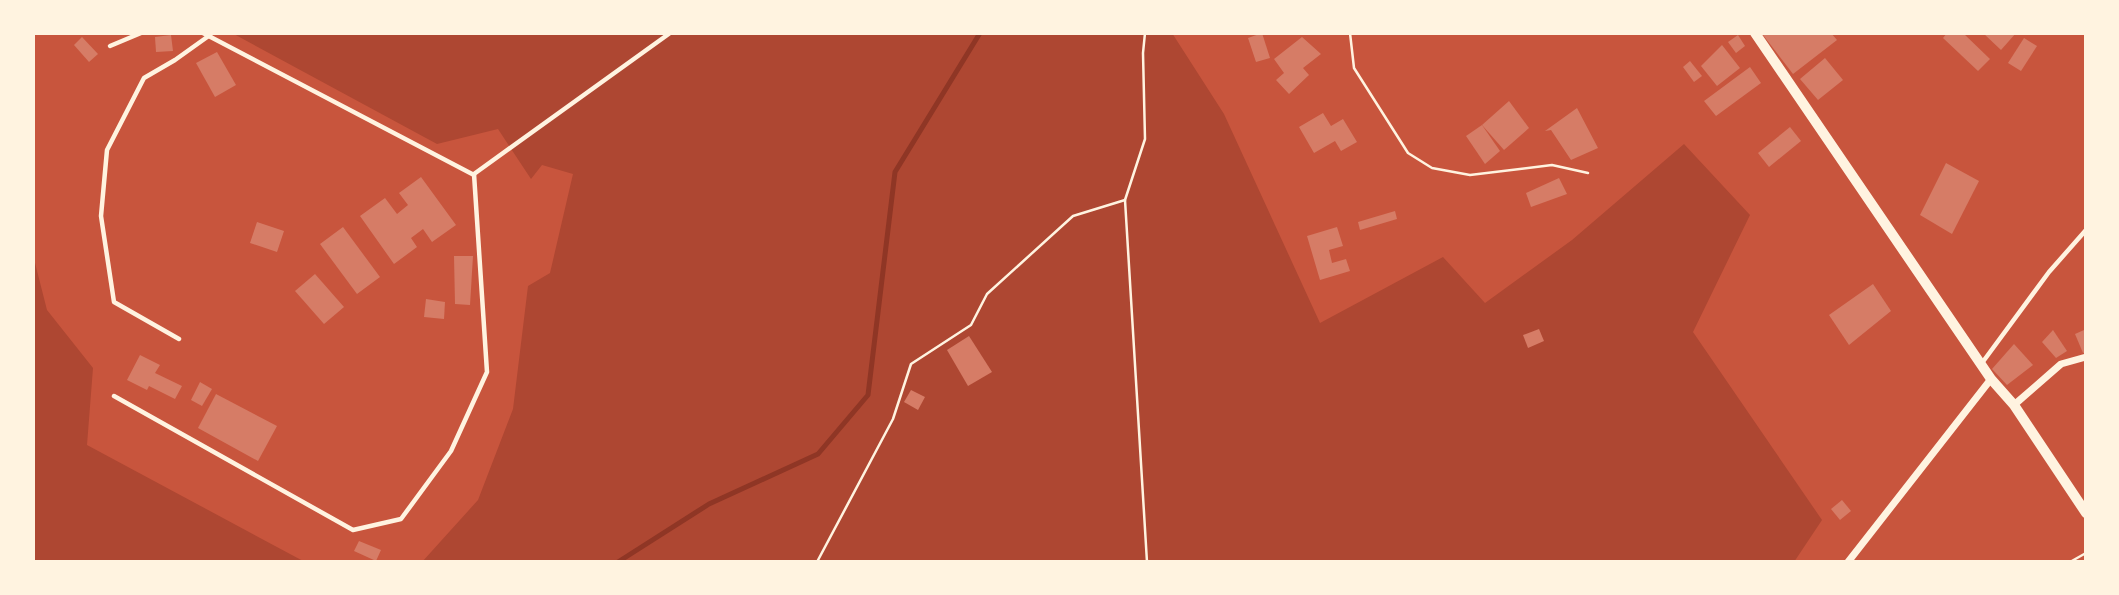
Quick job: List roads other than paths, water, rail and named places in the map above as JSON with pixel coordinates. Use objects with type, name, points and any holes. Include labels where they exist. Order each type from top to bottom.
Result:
[{"type":"street","points":[[1755,33],[1990,379],[2014,405],[2086,513]]},
{"type":"street","points":[[2014,405],[2061,364],[2086,357]]},
{"type":"street","points":[[1848,562],[1990,379]]},
{"type":"lane","points":[[110,46],[141,33]]},
{"type":"lane","points":[[203,33],[474,175]]},
{"type":"lane","points":[[474,175],[670,33]]},
{"type":"lane","points":[[179,339],[114,302],[101,216],[107,150],[144,78],[210,36]]},
{"type":"lane","points":[[114,396],[353,530],[401,519],[451,451],[487,372],[474,175]]},
{"type":"lane","points":[[1982,364],[2049,272],[2086,230]]},
{"type":"waterway","points":[[618,562],[709,504],[818,454],[868,395],[895,172],[980,33]]}]
